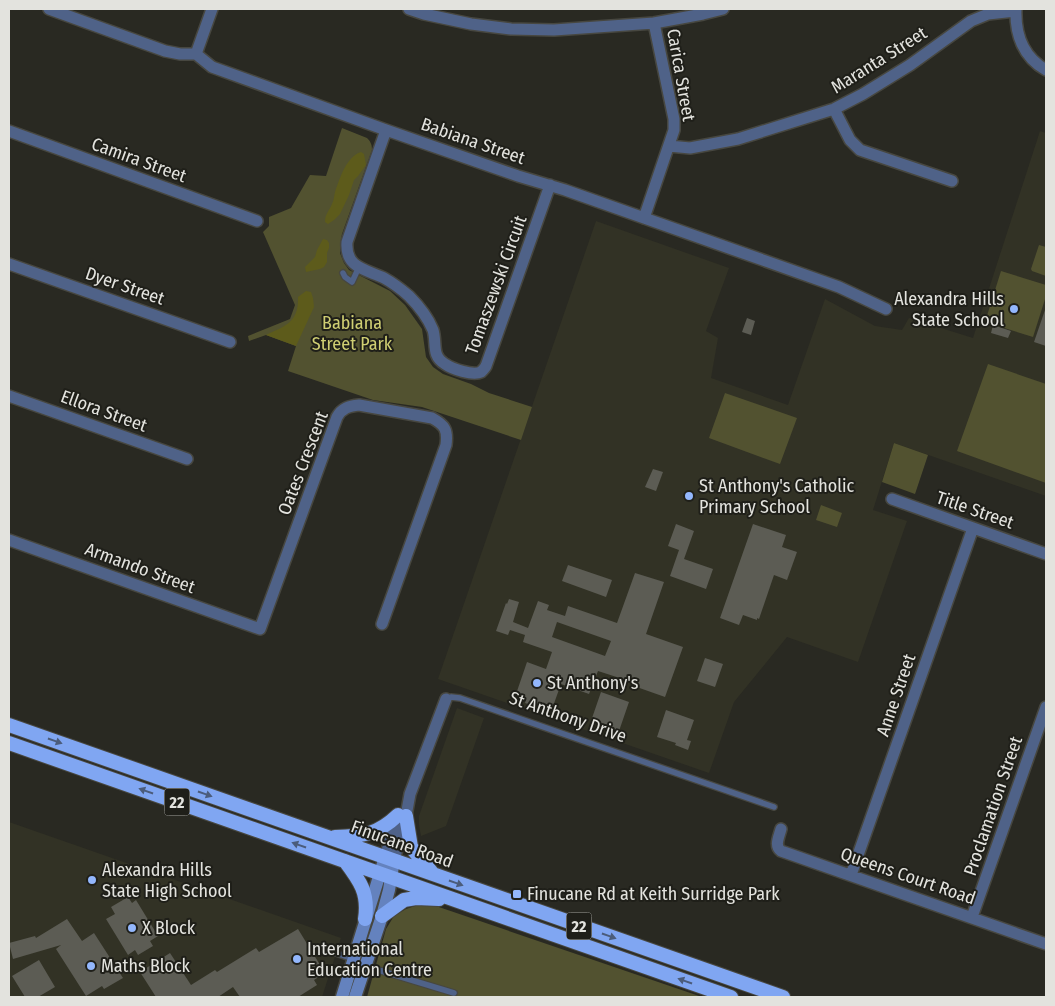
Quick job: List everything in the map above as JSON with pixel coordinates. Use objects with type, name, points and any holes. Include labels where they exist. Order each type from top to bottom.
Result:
[{"type":"highway","name":"Finucane Road","points":[[9,725],[783,997]]},
{"type":"highway","name":"Finucane Road","points":[[9,743],[731,997]]},
{"type":"highway","points":[[329,837],[365,835],[383,828],[402,815],[411,847],[434,875]]},
{"type":"highway","points":[[345,861],[360,881],[366,902],[365,919]]},
{"type":"highway","points":[[382,916],[404,900],[416,898],[452,899]]},
{"type":"main road","points":[[355,997],[365,919],[386,875],[389,859]]},
{"type":"main road","points":[[342,997],[382,916],[389,890],[386,875]]},
{"type":"street","points":[[49,9],[180,54],[196,54],[212,9]]},
{"type":"street","points":[[409,9],[471,24],[511,29],[554,30],[654,23],[723,9]]},
{"type":"street","points":[[1016,10],[1018,32],[1024,49],[1032,61],[1046,70]]},
{"type":"street","name":"Maranta Street","points":[[669,146],[690,148],[738,139],[834,109],[863,94],[910,65],[971,22],[988,14],[1016,10]]},
{"type":"street","name":"Carica Street","points":[[644,218],[674,130],[674,120],[654,23]]},
{"type":"street","name":"Babiana Street","points":[[196,54],[212,67],[386,130],[518,176],[550,185],[839,287],[886,309]]},
{"type":"street","points":[[834,109],[850,140],[860,150],[952,181]]},
{"type":"street","points":[[359,267],[352,262],[349,256],[348,242],[386,130]]},
{"type":"street","name":"Camira Street","points":[[9,131],[257,221]]},
{"type":"street","name":"Tomaszewski Circuit","points":[[359,267],[385,278],[411,298],[424,314],[432,329],[436,354],[439,360],[446,366],[468,373],[475,374],[481,372],[486,366],[550,185]]},
{"type":"street","name":"Dyer Street","points":[[9,264],[230,342]]},
{"type":"street","name":"Ellora Street","points":[[9,396],[187,460]]},
{"type":"street","name":"Oates Crescent","points":[[260,629],[337,417],[340,411],[345,408],[358,405],[432,418],[440,422],[445,429],[447,437],[446,445],[382,624]]},
{"type":"street","name":"Title Street","points":[[892,499],[1046,554]]},
{"type":"street","name":"Anne Street","points":[[851,874],[973,528]]},
{"type":"street","name":"Armando Street","points":[[9,540],[260,629]]},
{"type":"street","name":"St Anthony Drive","points":[[389,859],[402,815],[446,699]]},
{"type":"street","name":"Proclamation Street","points":[[972,917],[1046,707]]},
{"type":"street","name":"Queens Court Road","points":[[781,830],[777,844],[781,851],[1046,944]]},
{"type":"lane","points":[[343,273],[352,282],[359,267]]},
{"type":"lane","name":"St Anthony Drive","points":[[446,699],[451,697],[460,698],[774,807]]},
{"type":"lane","points":[[336,953],[359,963],[454,993]]},
{"type":"shaded area","name":"St Anthony's Catholic Primary School","points":[[1040,131],[1046,133],[1046,496],[894,443],[873,510],[907,521],[858,662],[787,637],[734,702],[709,773],[438,679],[596,221],[729,268],[706,331],[718,338],[711,378],[788,405],[825,299],[875,326],[902,330],[909,318],[973,338]]},
{"type":"shaded area","points":[[361,152],[364,154],[366,165],[354,180],[340,214],[328,224],[325,222],[326,217],[333,203],[341,175],[351,158]]},
{"type":"shaded area","points":[[323,239],[329,243],[327,262],[320,269],[306,272],[305,267],[315,257]]},
{"type":"shaded area","points":[[306,291],[311,292],[314,307],[296,346],[266,335],[285,326],[294,318],[298,297]]},
{"type":"shaded area","points":[[457,708],[484,718],[446,826],[421,836],[419,816]]},
{"type":"shaded area","name":"Alexandra Hills State High School","points":[[9,822],[341,938],[322,997],[9,997]]},
{"type":"green space","name":"Babiana Street Park","points":[[342,128],[367,138],[372,150],[342,234],[340,253],[344,263],[349,270],[390,291],[405,305],[422,329],[426,357],[433,367],[443,374],[489,393],[532,407],[521,440],[422,407],[373,400],[288,371],[296,346],[266,335],[249,341],[248,336],[290,319],[295,305],[263,232],[269,226],[269,217],[291,208],[310,175],[326,176]]},
{"type":"green space","points":[[1039,245],[1046,247],[1046,276],[1031,269]]},
{"type":"green space","points":[[1001,271],[1046,285],[1046,296],[1033,337],[985,322]]},
{"type":"green space","points":[[988,364],[1046,384],[1046,483],[957,451]]},
{"type":"green space","points":[[725,393],[797,418],[780,464],[709,438]]},
{"type":"green space","points":[[894,443],[928,455],[915,494],[882,482]]},
{"type":"green space","points":[[821,505],[842,513],[837,527],[816,520]]},
{"type":"green space","points":[[433,905],[702,997],[367,997],[386,929],[394,916],[415,906]]},
{"type":"building","points":[[1046,310],[1046,346],[1034,342]]},
{"type":"building","points":[[747,318],[755,321],[751,335],[742,332]]},
{"type":"building","points":[[993,325],[1011,331],[1008,338],[991,333]]},
{"type":"building","points":[[653,469],[663,472],[656,491],[645,487]]},
{"type":"building","points":[[676,524],[694,531],[684,559],[713,569],[706,589],[670,576],[679,550],[668,546]]},
{"type":"building","points":[[753,524],[786,535],[782,547],[797,552],[787,580],[774,575],[759,619],[743,615],[739,625],[720,618]]},
{"type":"building","points":[[568,565],[612,580],[606,597],[562,581]]},
{"type":"building","points":[[635,573],[664,582],[646,634],[683,647],[665,697],[631,685],[632,682],[598,671],[589,694],[561,684],[552,709],[541,706],[540,708],[525,703],[526,700],[515,697],[527,662],[546,669],[552,652],[523,642],[525,635],[510,630],[508,635],[496,631],[509,599],[519,602],[513,622],[528,628],[538,601],[549,605],[547,610],[565,616],[568,606],[617,623]],"holes":[[[557,622],[611,641],[605,656],[552,637]]]},
{"type":"building","points":[[705,658],[723,664],[715,687],[697,681]]},
{"type":"building","points":[[601,692],[629,702],[619,731],[591,721]]},
{"type":"building","points":[[666,710],[694,720],[687,740],[691,741],[688,750],[675,745],[676,743],[657,737]]},
{"type":"building","name":"X Block","points":[[128,897],[132,903],[136,900],[158,936],[150,941],[153,946],[138,955],[135,950],[128,955],[106,919],[115,914],[111,907]]},
{"type":"building","name":"Maths Block","points":[[67,919],[82,941],[94,933],[123,978],[104,989],[102,986],[86,996],[56,949],[61,945],[13,959],[9,943],[35,936],[36,938]]},
{"type":"building","points":[[298,929],[325,973],[314,980],[317,985],[298,997],[240,997],[233,987],[218,997],[156,997],[140,972],[170,953],[191,985],[215,970],[217,972],[256,948],[259,952]]},
{"type":"building","points":[[39,960],[55,987],[38,997],[25,997],[12,976]]},
{"type":"place","name":"Alexandra Hills State School","points":[[1014,309]]},
{"type":"place","name":"St Anthony's Catholic Primary School","points":[[689,496]]},
{"type":"place","name":"St Anthony's","points":[[537,683]]},
{"type":"place","name":"Alexandra Hills State High School","points":[[92,880]]},
{"type":"place","name":"Finucane Rd at Keith Surridge Park","points":[[517,894]]},
{"type":"place","name":"X Block","points":[[132,928]]},
{"type":"place","name":"International Education Centre","points":[[297,959]]},
{"type":"place","name":"Maths Block","points":[[91,966]]}]
